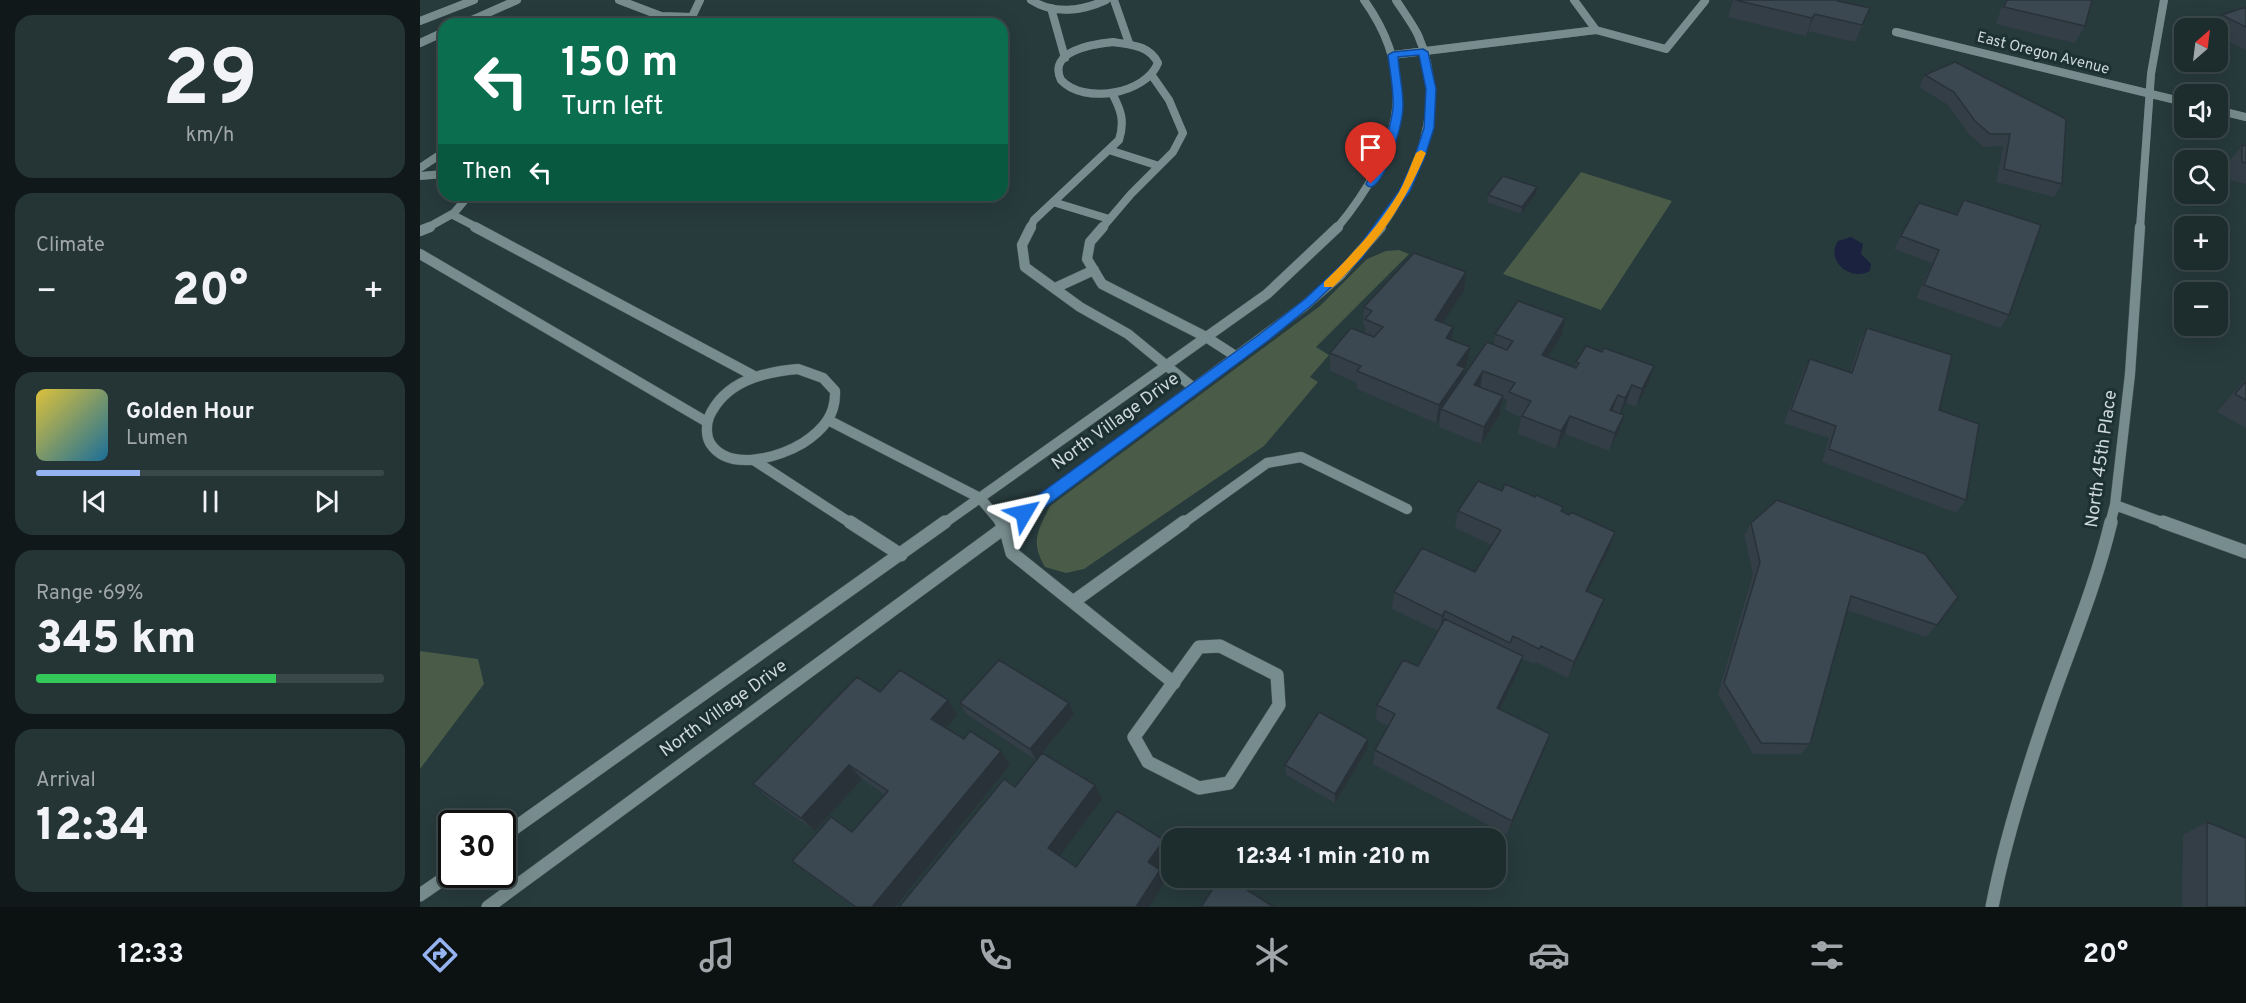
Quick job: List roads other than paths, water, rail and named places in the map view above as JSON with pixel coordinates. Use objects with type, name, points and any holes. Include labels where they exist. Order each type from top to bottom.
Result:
[{"type":"street","points":[[420,21],[474,0]]},
{"type":"street","points":[[476,18],[517,0]]},
{"type":"street","points":[[619,0],[673,18]]},
{"type":"street","points":[[691,18],[700,0]]},
{"type":"street","points":[[1031,0],[1051,8],[1075,9],[1106,0]]},
{"type":"street","points":[[1114,0],[1129,43]]},
{"type":"street","name":"North Village Drive","points":[[516,827],[1267,294],[1332,235],[1371,184],[1384,160],[1394,129],[1398,105],[1393,55],[1379,20],[1364,0]]},
{"type":"street","name":"North Village Drive","points":[[488,907],[1237,357],[1340,275],[1381,226],[1404,191],[1419,159],[1429,128],[1432,102],[1430,76],[1412,24],[1396,0]]},
{"type":"street","points":[[1574,0],[1596,30]]},
{"type":"street","name":"North 45th Place","points":[[1992,907],[2001,861],[2049,706],[2100,567],[2115,505],[2130,375],[2150,94],[2164,0]]},
{"type":"street","points":[[1393,55],[1596,30],[1666,49],[1705,1]]},
{"type":"street","points":[[1051,8],[1065,58]]},
{"type":"street","name":"East Oregon Avenue","points":[[1896,32],[2174,100]]},
{"type":"street","points":[[420,42],[438,34]]},
{"type":"street","points":[[1097,43],[1129,43],[1142,46],[1152,52],[1158,60],[1158,68],[1153,77],[1128,90],[1112,93],[1087,93],[1066,86],[1059,79],[1057,70],[1065,58],[1082,48],[1097,43]]},
{"type":"street","points":[[1153,77],[1169,100],[1183,133],[1173,152],[1090,242],[1087,259],[1102,284],[1206,337],[1237,357]]},
{"type":"street","points":[[1112,93],[1124,117],[1119,140],[1034,220],[1022,245],[1025,267],[1080,307],[1128,334],[1194,388]]},
{"type":"street","points":[[2228,113],[2246,117]]},
{"type":"street","points":[[1109,150],[1159,166]]},
{"type":"street","points":[[420,168],[438,156]]},
{"type":"street","points":[[420,176],[438,174]]},
{"type":"street","points":[[420,231],[453,215],[466,201]]},
{"type":"street","points":[[1053,202],[1109,219]]},
{"type":"street","points":[[453,215],[756,376]]},
{"type":"street","points":[[420,254],[707,422]]},
{"type":"street","points":[[1055,288],[1094,270]]},
{"type":"street","points":[[798,369],[815,373],[828,381],[836,392],[836,407],[830,421],[816,436],[799,448],[777,457],[755,461],[735,460],[719,454],[709,443],[705,430],[709,414],[736,386],[756,376],[777,370],[798,369]]},
{"type":"street","points":[[830,421],[980,498],[1005,528],[1012,554],[1174,682]]},
{"type":"street","points":[[1073,602],[1267,463],[1301,457],[1407,509]]},
{"type":"street","points":[[755,461],[901,555]]},
{"type":"street","points":[[2115,505],[2246,552]]},
{"type":"street","points":[[1220,646],[1277,675],[1279,705],[1229,783],[1199,788],[1148,762],[1134,737],[1174,682],[1199,647],[1220,646]]},
{"type":"street","points":[[420,895],[438,883]]},
{"type":"water","points":[[1851,237],[1863,244],[1861,254],[1871,264],[1870,271],[1855,274],[1842,268],[1837,262],[1835,248],[1838,241]]}]
